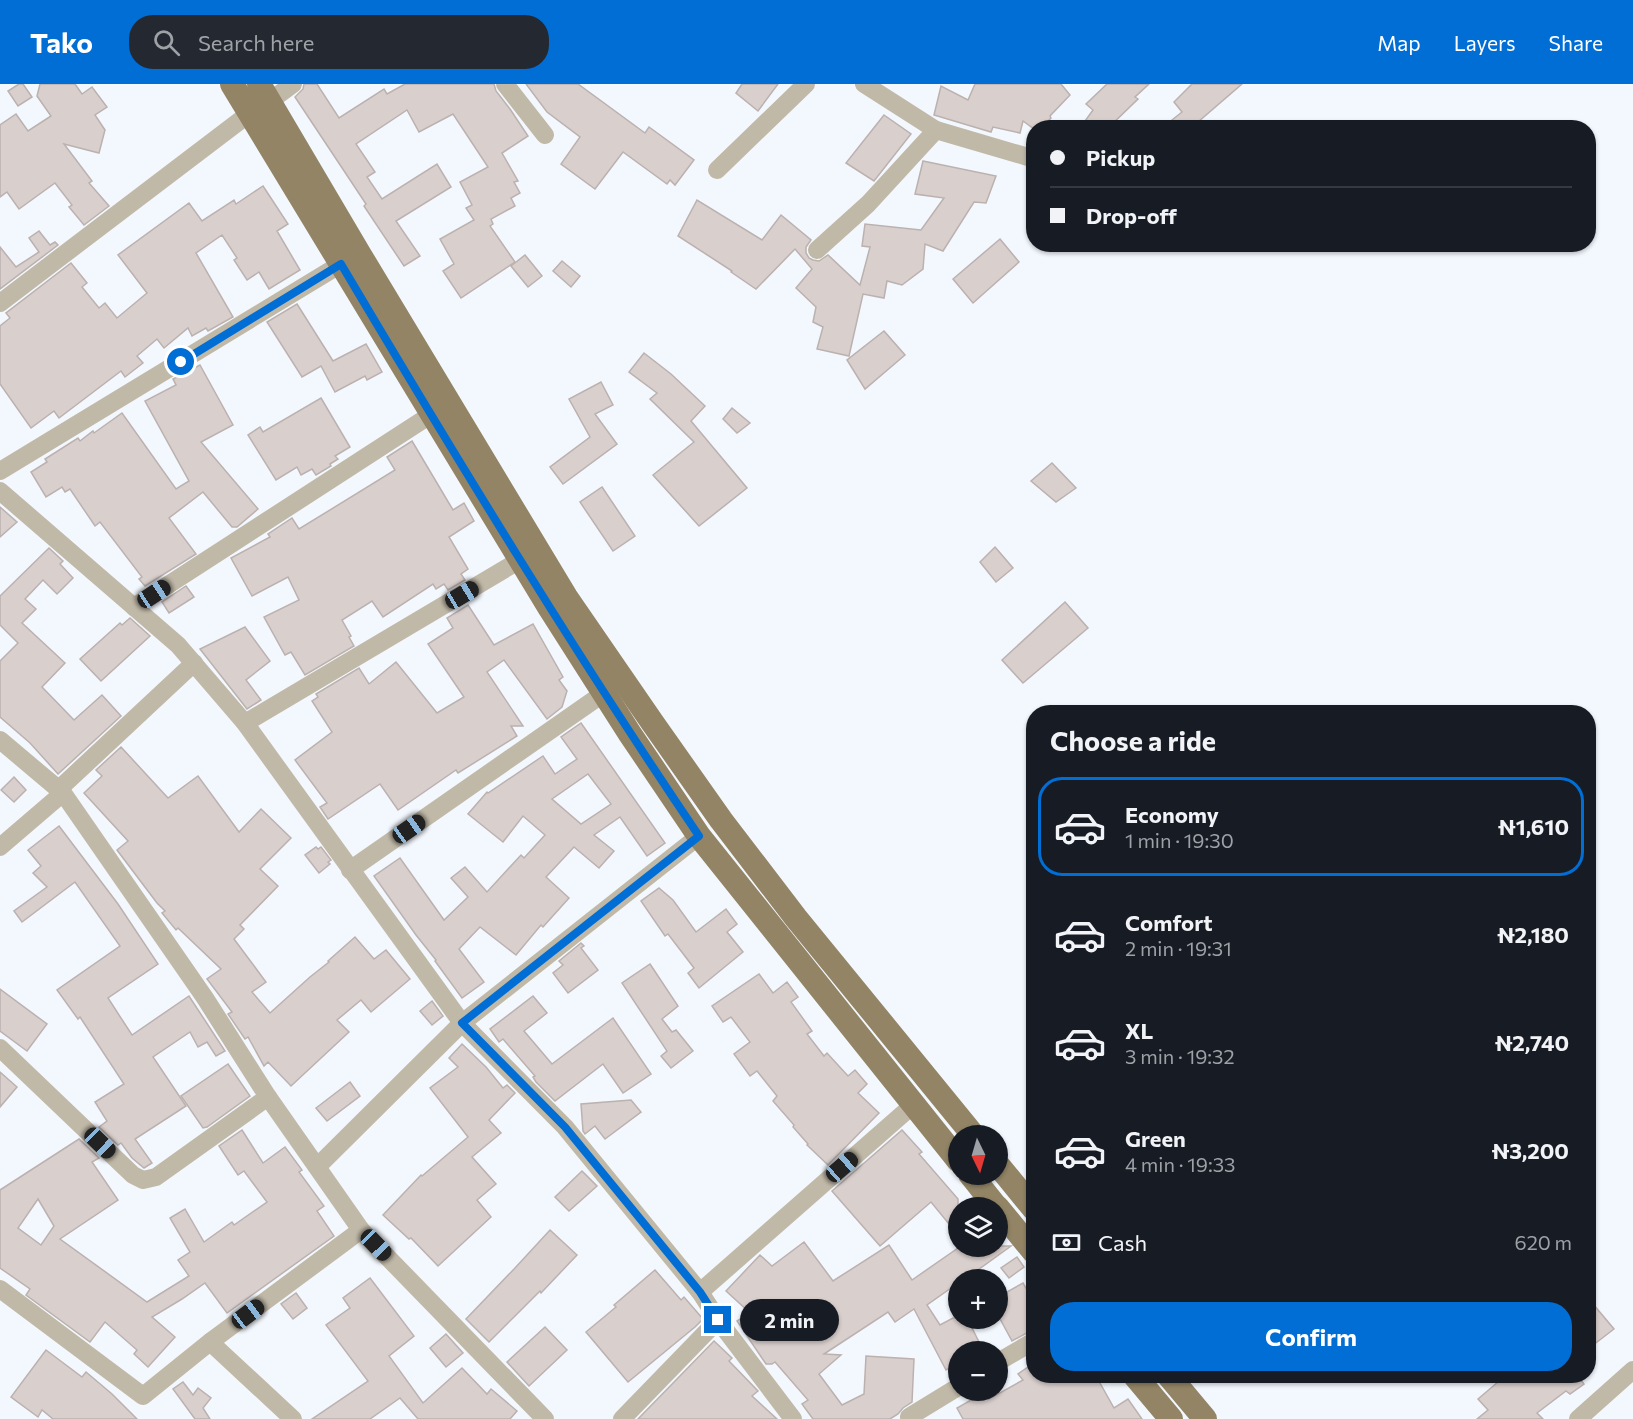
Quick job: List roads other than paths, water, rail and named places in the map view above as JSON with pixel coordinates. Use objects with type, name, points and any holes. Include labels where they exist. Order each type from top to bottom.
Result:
[{"type":"main road","points":[[232,84],[260,100],[360,255],[566,597],[652,722],[728,829],[796,918],[965,1125]]},
{"type":"main road","points":[[260,100],[341,264],[520,560],[604,693],[699,836],[948,1148]]},
{"type":"main road","points":[[1008,1177],[1026,1199]]},
{"type":"main road","points":[[979,1185],[988,1197]]},
{"type":"main road","points":[[1008,1221],[1026,1242]]},
{"type":"main road","points":[[1141,1383],[1171,1419]]},
{"type":"main road","points":[[1175,1383],[1205,1419]]},
{"type":"street","points":[[0,303],[260,100],[293,84]]},
{"type":"street","points":[[506,84],[545,135]]},
{"type":"street","points":[[717,170],[806,84]]},
{"type":"street","points":[[864,84],[936,130],[1026,156]]},
{"type":"street","points":[[818,250],[868,204],[936,130]]},
{"type":"street","points":[[0,471],[341,264]]},
{"type":"street","points":[[134,607],[432,414]]},
{"type":"street","points":[[0,490],[178,645],[194,663],[245,723],[462,1023],[565,1127],[700,1292],[718,1320],[793,1419]]},
{"type":"street","points":[[245,723],[520,560]]},
{"type":"street","points":[[0,847],[194,663]]},
{"type":"street","points":[[350,870],[604,693]]},
{"type":"street","points":[[0,740],[61,791],[205,998],[268,1097],[361,1230],[545,1419]]},
{"type":"street","points":[[317,1167],[462,1023],[699,836]]},
{"type":"street","points":[[0,1048],[133,1175],[143,1180],[156,1177],[268,1097]]},
{"type":"street","points":[[700,1292],[913,1105]]},
{"type":"street","points":[[0,1289],[143,1396],[210,1342],[361,1230]]},
{"type":"street","points":[[622,1419],[718,1320]]},
{"type":"street","points":[[210,1342],[293,1419]]},
{"type":"street","points":[[1008,1356],[1026,1346]]},
{"type":"street","points":[[1578,1419],[1633,1370]]},
{"type":"street","points":[[909,1417],[948,1393]]}]
